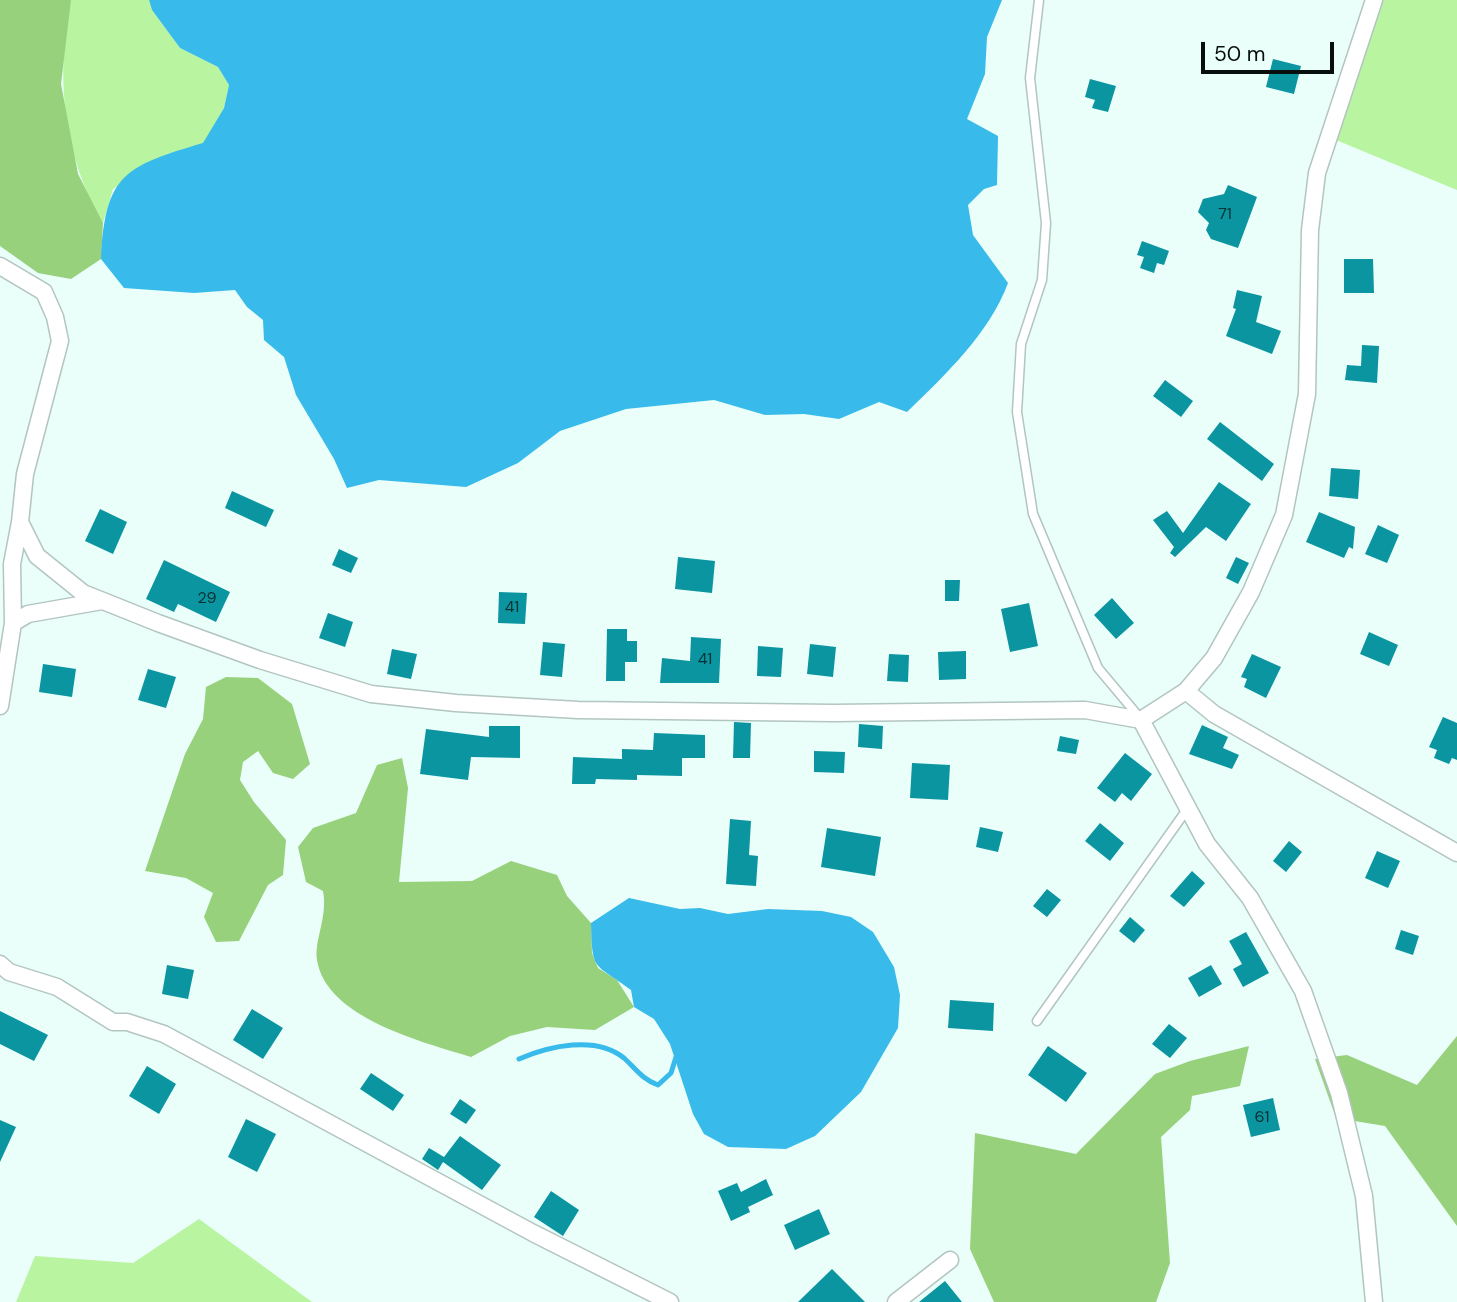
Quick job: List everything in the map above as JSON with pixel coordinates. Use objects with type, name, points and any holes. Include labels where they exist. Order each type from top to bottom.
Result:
[{"type":"street","points":[[20,522],[37,556],[83,593],[260,660],[371,694],[456,703],[578,710],[834,713],[1085,710],[1141,720],[1186,691],[1214,658],[1251,593],[1284,515],[1307,394],[1310,230],[1317,173],[1374,0]]},
{"type":"street","points":[[0,266],[44,292],[55,317],[61,341],[25,474],[12,564],[13,623],[0,706]]},
{"type":"street","points":[[13,623],[27,614],[102,600]]},
{"type":"street","points":[[1186,691],[1214,714],[1363,796],[1438,845],[1457,853]]},
{"type":"street","points":[[1141,720],[1208,844],[1250,898],[1303,991],[1339,1093],[1364,1196],[1374,1302]]},
{"type":"street","points":[[0,964],[9,972],[57,987],[113,1022],[127,1022],[164,1034],[533,1233],[670,1302]]},
{"type":"street","points":[[896,1302],[950,1260]]},
{"type":"lane","points":[[1039,0],[1030,78],[1046,223],[1042,280],[1021,344],[1017,412],[1033,514],[1098,668],[1141,720]]},
{"type":"lane","points":[[1037,1021],[1188,808]]},
{"type":"green space","points":[[0,0],[71,0],[61,84],[78,174],[103,223],[101,259],[71,279],[38,273],[0,246]]},
{"type":"green space","points":[[71,0],[149,0],[152,10],[180,48],[218,67],[229,85],[224,108],[203,144],[167,154],[113,189],[103,223],[79,171],[66,115],[64,57]]},
{"type":"green space","points":[[1382,0],[1457,0],[1457,190],[1336,140]]},
{"type":"green space","points":[[226,677],[258,678],[292,704],[310,764],[293,779],[273,773],[258,751],[243,762],[240,780],[254,802],[286,840],[283,875],[268,885],[239,941],[216,942],[204,917],[213,893],[186,878],[145,871],[185,754],[203,719],[206,687]]},
{"type":"green space","points":[[402,758],[408,788],[399,882],[472,881],[511,861],[557,875],[567,896],[591,923],[592,953],[598,968],[617,980],[634,1007],[595,1030],[547,1027],[510,1036],[471,1057],[379,1025],[338,998],[324,980],[317,960],[317,944],[324,910],[323,891],[306,882],[298,847],[313,828],[356,813],[377,765]]},
{"type":"green space","points":[[1457,1036],[1457,1226],[1385,1126],[1336,1118],[1315,1059],[1347,1055],[1417,1085]]},
{"type":"green space","points":[[1249,1046],[1240,1086],[1192,1096],[1190,1110],[1161,1137],[1170,1263],[1156,1302],[994,1302],[970,1249],[975,1133],[1076,1154],[1155,1074],[1190,1061]]},
{"type":"green space","points":[[199,1219],[312,1302],[16,1302],[35,1256],[133,1263]]},
{"type":"water","points":[[149,0],[1002,0],[987,37],[985,74],[967,119],[998,136],[997,185],[984,189],[968,205],[973,235],[1008,283],[990,319],[965,353],[907,412],[879,402],[839,419],[804,414],[765,415],[714,400],[626,409],[560,431],[518,463],[466,487],[379,480],[347,488],[334,459],[296,395],[284,357],[264,340],[263,320],[247,307],[235,290],[194,293],[124,288],[101,259],[103,231],[114,191],[124,178],[138,167],[203,143],[224,108],[229,85],[218,67],[180,48],[152,10]]},
{"type":"water","points":[[629,898],[680,909],[700,908],[728,914],[768,909],[822,911],[851,917],[873,932],[894,967],[900,995],[898,1028],[861,1092],[815,1136],[786,1149],[728,1147],[704,1134],[693,1114],[670,1044],[654,1019],[634,1007],[631,990],[602,970],[594,959],[591,923]]},
{"type":"building","points":[[1273,59],[1301,66],[1294,94],[1266,87]]},
{"type":"building","points":[[1090,79],[1116,86],[1108,112],[1092,108],[1095,100],[1085,97]]},
{"type":"building","points":[[1228,185],[1257,197],[1238,248],[1211,239],[1206,230],[1209,223],[1198,212],[1203,199],[1224,194]]},
{"type":"building","points":[[1142,241],[1169,251],[1164,265],[1157,263],[1154,273],[1140,268],[1144,257],[1137,255]]},
{"type":"building","points":[[1344,259],[1373,259],[1374,293],[1344,293]]},
{"type":"building","points":[[1237,290],[1262,296],[1256,322],[1281,331],[1272,354],[1226,336],[1236,309],[1233,308]]},
{"type":"building","points":[[1362,345],[1379,346],[1377,383],[1345,380],[1347,365],[1361,366]]},
{"type":"building","points":[[1165,380],[1193,401],[1181,417],[1153,396]]},
{"type":"building","points":[[1220,422],[1274,464],[1262,481],[1207,439]]},
{"type":"building","points":[[1331,468],[1360,470],[1358,499],[1329,496]]},
{"type":"building","points":[[1219,482],[1251,504],[1226,541],[1206,527],[1175,557],[1170,553],[1174,547],[1153,520],[1167,511],[1183,533]]},
{"type":"building","points":[[232,491],[274,510],[266,527],[225,508]]},
{"type":"building","points":[[100,509],[127,522],[113,554],[85,541]]},
{"type":"building","points":[[1319,512],[1355,527],[1353,549],[1349,547],[1344,558],[1306,542]]},
{"type":"building","points":[[1378,525],[1399,535],[1387,563],[1365,554]]},
{"type":"building","points":[[339,549],[358,558],[351,573],[332,565]]},
{"type":"building","points":[[678,557],[715,561],[712,593],[675,589]]},
{"type":"building","points":[[1236,557],[1249,563],[1238,584],[1226,578]]},
{"type":"building","points":[[164,560],[230,592],[216,622],[178,604],[174,612],[146,599]]},
{"type":"building","points":[[945,580],[960,580],[959,601],[945,601]]},
{"type":"building","points":[[499,592],[527,593],[525,624],[498,623]]},
{"type":"building","points":[[1112,598],[1134,623],[1116,639],[1094,615]]},
{"type":"building","points":[[1029,603],[1038,646],[1010,652],[1001,609]]},
{"type":"building","points":[[328,613],[353,622],[345,647],[319,638]]},
{"type":"building","points":[[607,629],[627,629],[627,641],[637,641],[637,662],[625,662],[625,681],[606,681]]},
{"type":"building","points":[[1369,632],[1398,645],[1389,666],[1360,654]]},
{"type":"building","points":[[691,637],[721,639],[719,683],[660,683],[662,658],[690,661]]},
{"type":"building","points":[[543,642],[565,644],[562,677],[540,675]]},
{"type":"building","points":[[810,644],[836,647],[833,677],[807,674]]},
{"type":"building","points":[[758,646],[783,648],[781,677],[757,676]]},
{"type":"building","points":[[392,649],[417,654],[411,679],[387,674]]},
{"type":"building","points":[[966,651],[966,679],[939,680],[938,652]]},
{"type":"building","points":[[889,654],[909,655],[908,682],[887,681]]},
{"type":"building","points":[[1252,654],[1281,667],[1266,698],[1244,687],[1247,679],[1241,677]]},
{"type":"building","points":[[43,664],[76,669],[72,697],[39,692]]},
{"type":"building","points":[[148,669],[176,677],[166,708],[138,700]]},
{"type":"building","points":[[1443,717],[1457,723],[1457,760],[1452,758],[1449,764],[1434,758],[1437,750],[1429,747]]},
{"type":"building","points":[[734,722],[751,723],[750,758],[733,758]]},
{"type":"building","points":[[859,724],[883,726],[882,749],[858,747]]},
{"type":"building","points":[[1202,725],[1228,737],[1223,748],[1239,755],[1232,769],[1189,754]]},
{"type":"building","points":[[489,726],[520,726],[520,758],[471,757],[468,780],[420,774],[426,729],[489,737]]},
{"type":"building","points":[[654,733],[705,735],[705,758],[682,758],[682,776],[637,775],[637,780],[596,779],[595,784],[572,784],[573,757],[622,759],[622,749],[653,750]]},
{"type":"building","points":[[1060,736],[1079,740],[1076,754],[1057,751]]},
{"type":"building","points":[[814,751],[845,752],[844,773],[814,772]]},
{"type":"building","points":[[1125,753],[1152,774],[1131,801],[1122,793],[1115,802],[1097,788]]},
{"type":"building","points":[[912,763],[950,765],[948,800],[910,798]]},
{"type":"building","points":[[730,819],[751,821],[749,855],[758,856],[756,886],[726,884]]},
{"type":"building","points":[[1100,823],[1124,843],[1110,861],[1085,841]]},
{"type":"building","points":[[980,827],[1003,832],[998,852],[976,847]]},
{"type":"building","points":[[827,828],[881,837],[875,876],[821,867]]},
{"type":"building","points":[[1289,841],[1302,852],[1286,872],[1273,861]]},
{"type":"building","points":[[1377,851],[1400,861],[1388,888],[1365,878]]},
{"type":"building","points":[[1192,871],[1205,883],[1184,907],[1170,896]]},
{"type":"building","points":[[1047,889],[1061,900],[1047,917],[1033,906]]},
{"type":"building","points":[[1130,917],[1145,930],[1134,943],[1119,931]]},
{"type":"building","points":[[1401,930],[1419,936],[1413,955],[1395,949]]},
{"type":"building","points":[[1246,932],[1269,973],[1243,987],[1233,969],[1242,964],[1229,941]]},
{"type":"building","points":[[167,965],[194,970],[188,999],[162,994]]},
{"type":"building","points":[[1211,965],[1222,984],[1199,997],[1188,978]]},
{"type":"building","points":[[950,1000],[994,1003],[993,1031],[948,1028]]},
{"type":"building","points":[[252,1009],[283,1028],[263,1059],[233,1040]]},
{"type":"building","points":[[0,1011],[48,1035],[34,1061],[0,1044]]},
{"type":"building","points":[[1169,1024],[1187,1038],[1170,1058],[1152,1044]]},
{"type":"building","points":[[1048,1046],[1087,1073],[1066,1102],[1028,1075]]},
{"type":"building","points":[[147,1066],[176,1084],[159,1114],[129,1096]]},
{"type":"building","points":[[371,1073],[404,1095],[393,1111],[360,1089]]},
{"type":"building","points":[[1273,1098],[1280,1130],[1251,1137],[1243,1105]]},
{"type":"building","points":[[460,1099],[476,1110],[466,1124],[450,1114]]},
{"type":"building","points":[[246,1119],[276,1134],[257,1172],[228,1157]]},
{"type":"building","points":[[0,1120],[16,1127],[0,1162]]},
{"type":"building","points":[[460,1136],[501,1165],[482,1190],[443,1162],[438,1170],[422,1159],[429,1148],[444,1157]]},
{"type":"building","points":[[766,1179],[773,1195],[748,1207],[750,1212],[731,1221],[718,1191],[737,1183],[741,1192]]},
{"type":"building","points":[[551,1191],[579,1210],[563,1236],[534,1217]]},
{"type":"building","points":[[819,1209],[830,1234],[795,1250],[784,1225]]},
{"type":"building","points":[[832,1269],[865,1302],[798,1302]]},
{"type":"building","points":[[945,1281],[962,1302],[919,1302]]},
{"type":"waterway","points":[[519,1059],[558,1047],[600,1047],[624,1058],[643,1077],[658,1085],[671,1073],[676,1057]]}]
